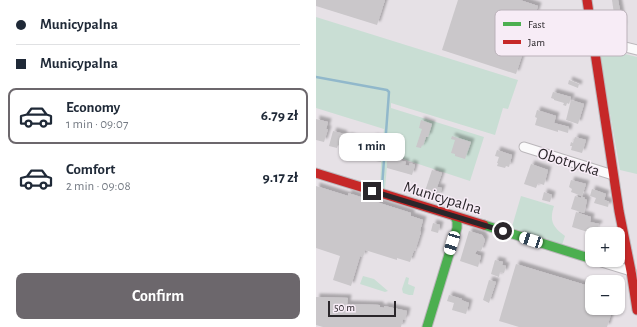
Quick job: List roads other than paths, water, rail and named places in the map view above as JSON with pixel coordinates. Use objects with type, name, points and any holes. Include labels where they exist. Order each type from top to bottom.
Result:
[{"type":"street","points":[[586,0],[588,10]]},
{"type":"street","points":[[627,48],[637,50]]},
{"type":"street","points":[[596,56],[619,211],[637,310]]},
{"type":"street","name":"Obotrycka","points":[[524,147],[614,174]]},
{"type":"street","name":"Municypalna","points":[[316,173],[585,257]]},
{"type":"street","points":[[427,327],[457,228],[457,221],[455,217]]},
{"type":"street","points":[[618,267],[631,271]]},
{"type":"waterway","points":[[316,77],[387,90],[389,92],[382,187]]}]
